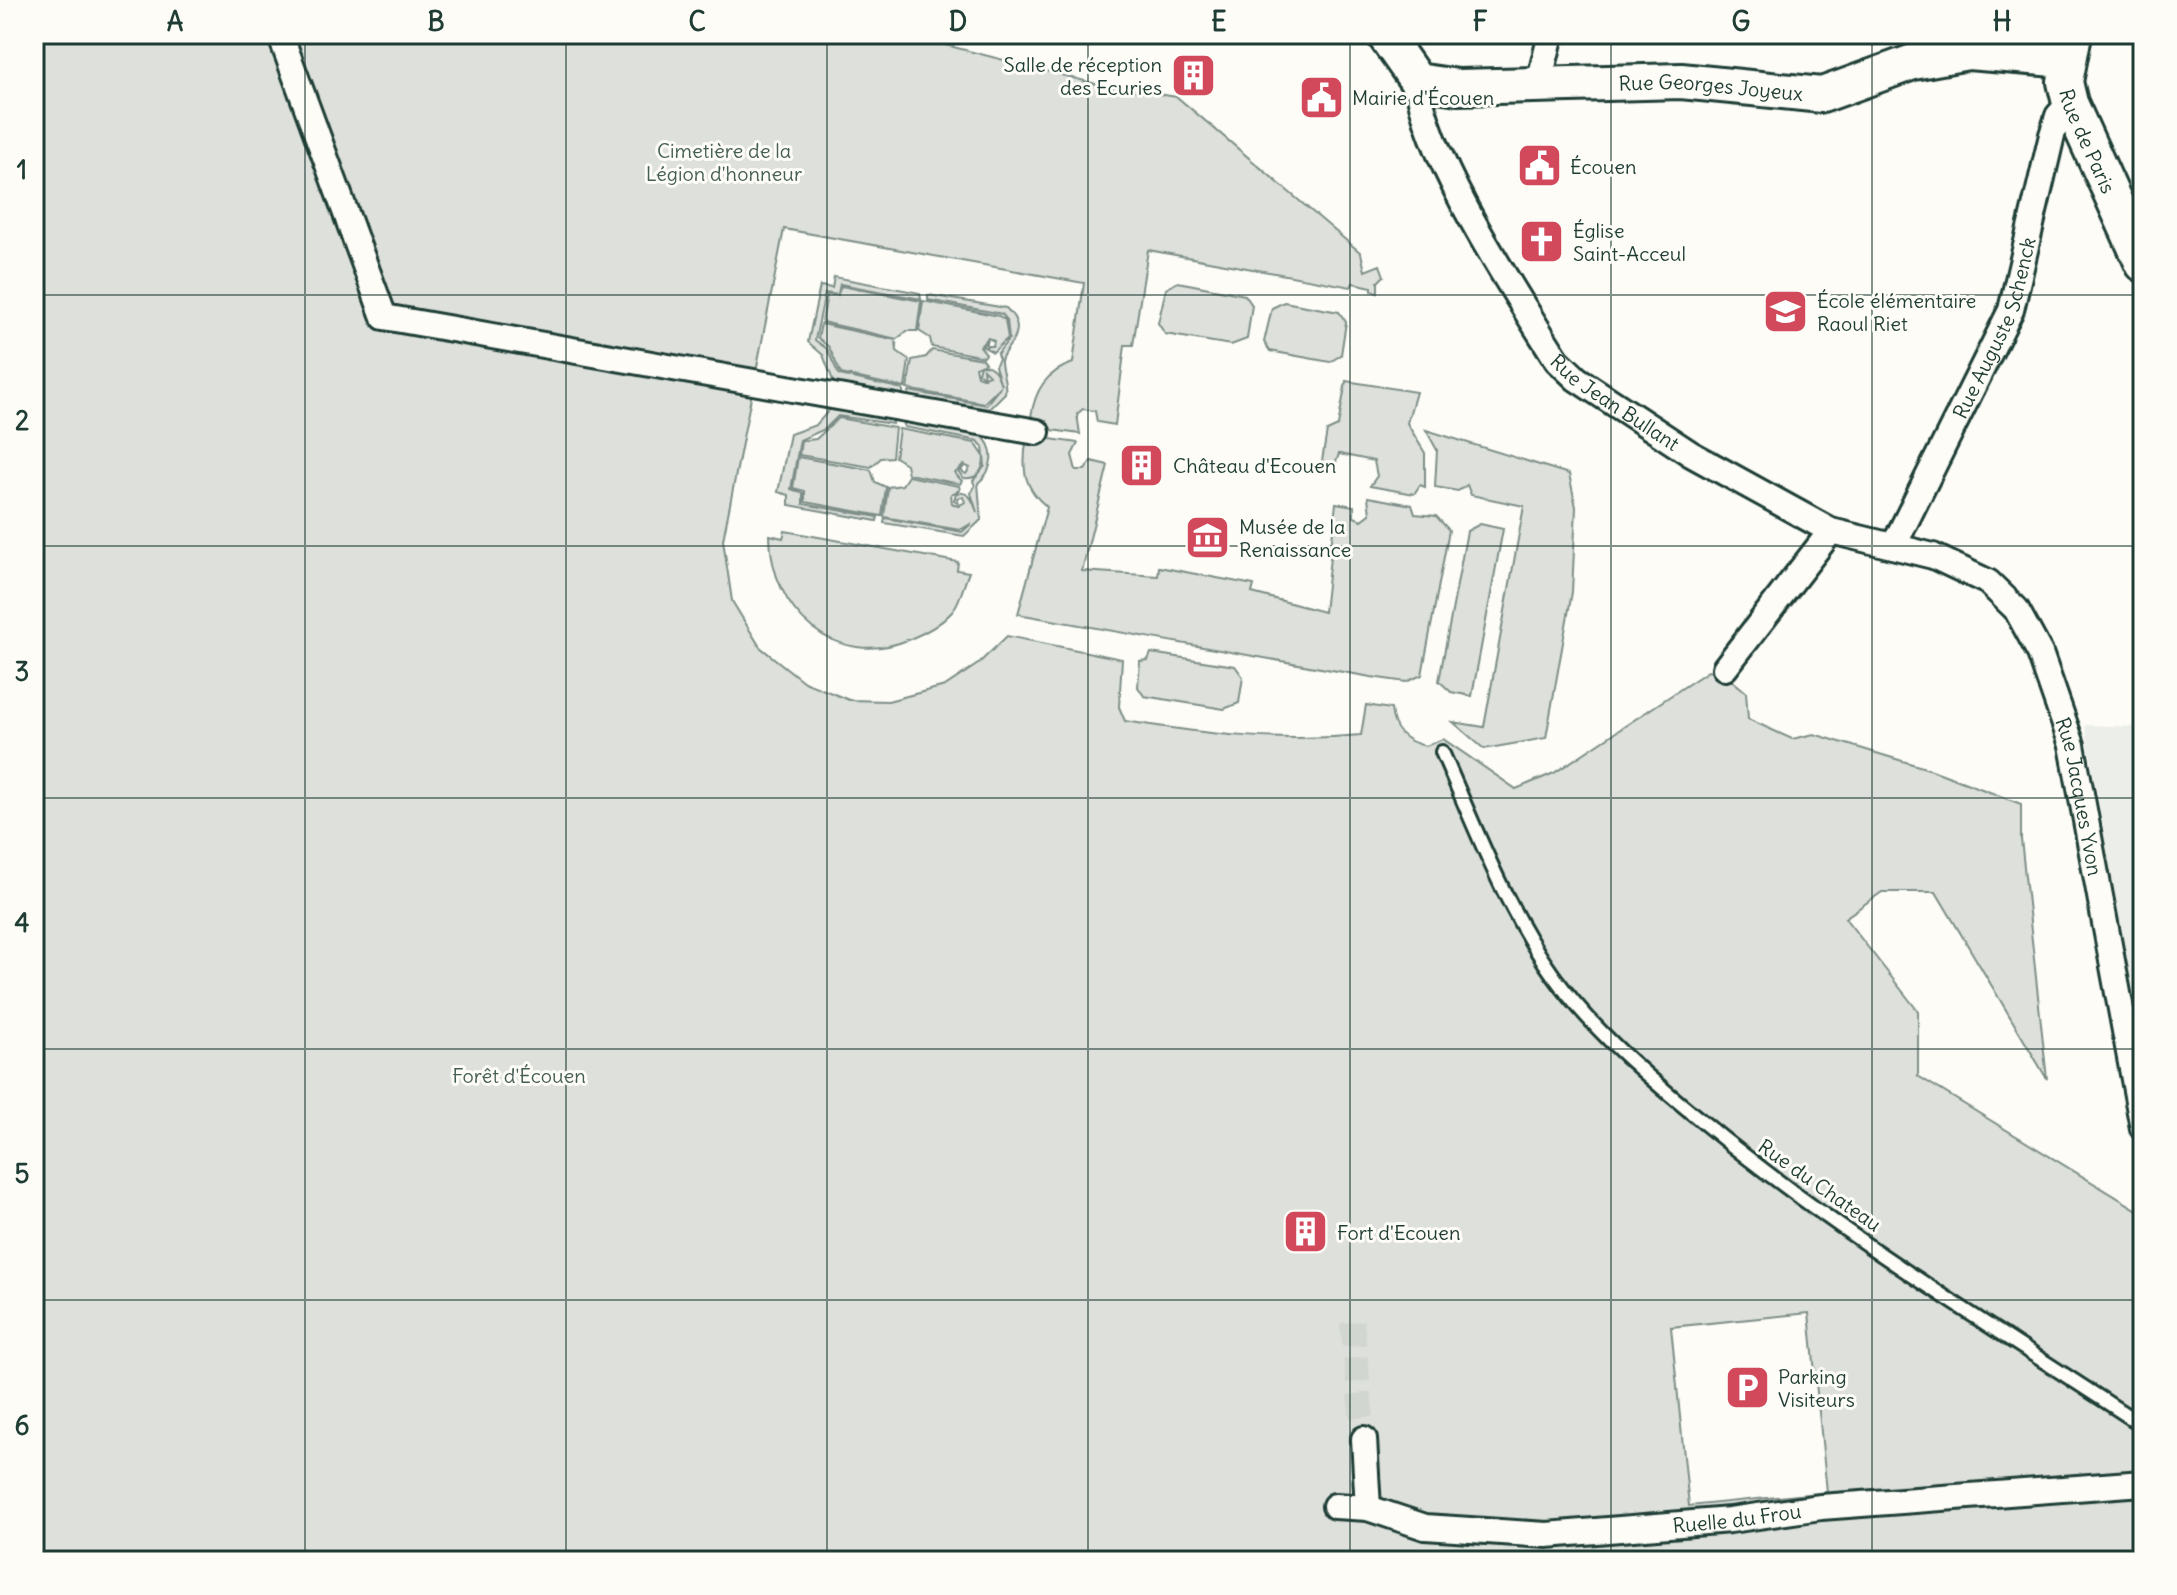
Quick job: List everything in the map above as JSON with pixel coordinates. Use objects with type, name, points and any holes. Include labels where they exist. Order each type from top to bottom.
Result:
[{"type":"main road","points":[[1386,40],[1417,81]]},
{"type":"main road","name":"Rue Georges Joyeux","points":[[1417,81],[1458,87],[1681,81],[1822,95],[1913,62],[1968,52],[2070,47]]},
{"type":"main road","name":"Rue de Paris","points":[[2070,47],[2065,82],[2070,103],[2143,264]]},
{"type":"street","points":[[280,34],[384,317],[1037,432]]},
{"type":"street","points":[[1539,83],[1551,34]]},
{"type":"street","name":"Rue Jean Bullant","points":[[1417,81],[1421,114],[1438,148],[1480,230],[1557,360],[1577,379],[1691,454],[1831,531],[1894,545]]},
{"type":"street","name":"Rue Auguste Schenck","points":[[1894,545],[2011,310],[2052,135],[2058,116],[2070,103]]},
{"type":"street","points":[[1725,668],[1831,531]]},
{"type":"street","name":"Rue Jacques Yvon","points":[[1894,545],[1933,556],[1997,588],[2016,609],[2040,653],[2072,745],[2143,1128]]},
{"type":"street","points":[[1364,1439],[1368,1508]]},
{"type":"street","name":"Ruelle du Frou","points":[[1335,1506],[1368,1508],[1425,1527],[1547,1535],[1730,1520],[1821,1507],[2143,1483]]},
{"type":"lane","name":"Rue du Chateau","points":[[1442,752],[1522,923],[1552,974],[1601,1034],[1788,1191],[2143,1426]]},
{"type":"shaded area","points":[[2143,710],[2143,1053],[2085,725],[2136,727],[2141,723]]},
{"type":"green space","name":"Forêt d'Écouen","points":[[34,34],[903,34],[1104,86],[1177,97],[1361,253],[1365,271],[1380,265],[1384,276],[1378,282],[1378,293],[1372,291],[1372,287],[1353,283],[1351,287],[1148,250],[1133,345],[1125,345],[1115,425],[1097,422],[1095,411],[1083,409],[1077,414],[1080,434],[1038,428],[1031,417],[1035,398],[1043,383],[1056,371],[1073,363],[1084,283],[784,229],[723,540],[732,601],[760,647],[804,682],[849,700],[888,701],[945,686],[978,664],[1007,636],[1122,659],[1119,707],[1125,721],[1242,736],[1330,737],[1361,735],[1366,705],[1391,709],[1397,729],[1412,742],[1426,746],[1443,739],[1516,789],[1554,773],[1708,671],[1729,678],[1746,692],[1748,719],[1792,739],[1814,734],[1932,770],[2021,804],[2021,839],[2047,1079],[1936,892],[1882,892],[1845,918],[1918,1011],[1918,1076],[2139,1211],[2143,1224],[2143,1561],[34,1561]],"holes":[[[1809,1313],[1827,1492],[1689,1506],[1671,1327]]]},
{"type":"green space","points":[[834,277],[920,293],[921,299],[840,284],[838,294],[841,286],[921,301],[917,331],[907,331],[897,339],[822,322],[827,295],[839,295],[825,293],[815,340],[827,349],[839,375],[903,389],[903,394],[834,383],[823,355],[808,342],[820,286],[832,288]]},
{"type":"green space","points":[[1178,282],[1245,295],[1252,305],[1247,339],[1231,345],[1165,334],[1158,323],[1166,289]]},
{"type":"green space","points":[[928,295],[1006,308],[1014,317],[1016,333],[1001,363],[1005,393],[989,409],[909,396],[909,391],[986,405],[1001,386],[984,403],[907,389],[912,360],[926,357],[932,350],[983,359],[985,363],[980,365],[992,369],[1001,385],[995,366],[999,359],[997,354],[1009,339],[1007,320],[1002,314],[928,300]],"holes":[[[980,365],[978,373],[984,377],[983,369],[989,375],[982,378],[977,376],[975,367]]]},
{"type":"green space","points":[[923,301],[999,316],[1005,320],[1008,338],[993,352],[982,346],[988,340],[986,346],[993,346],[994,341],[988,338],[980,346],[986,354],[984,357],[932,347],[930,338],[919,331]]},
{"type":"green space","points":[[1284,302],[1339,312],[1346,322],[1341,355],[1330,362],[1270,351],[1264,342],[1272,308]]},
{"type":"green space","points":[[821,324],[896,340],[897,351],[909,360],[905,388],[841,374],[829,347],[818,338]]},
{"type":"green space","points":[[1346,381],[1416,392],[1407,423],[1425,453],[1425,487],[1420,485],[1414,494],[1370,486],[1377,476],[1374,461],[1339,454],[1333,470],[1321,467],[1327,431],[1338,426]]},
{"type":"green space","points":[[831,408],[893,419],[893,424],[838,416],[825,429],[800,440],[791,489],[803,493],[803,504],[878,517],[877,521],[789,505],[789,495],[778,492],[790,434],[816,425]]},
{"type":"green space","points":[[839,418],[895,428],[892,457],[881,458],[871,467],[799,455],[801,441],[816,439]]},
{"type":"green space","points":[[904,421],[981,435],[986,441],[991,460],[987,472],[978,483],[981,520],[964,536],[884,523],[885,518],[962,532],[972,523],[960,530],[884,517],[888,487],[902,485],[908,476],[959,486],[960,490],[951,494],[952,503],[958,506],[965,502],[963,497],[957,498],[959,504],[954,500],[956,493],[965,494],[971,498],[977,512],[971,493],[975,486],[973,481],[985,466],[983,447],[978,441],[904,427]]},
{"type":"green space","points":[[899,429],[975,443],[984,456],[983,466],[976,476],[963,478],[958,471],[964,466],[961,471],[966,474],[970,468],[964,465],[955,473],[962,481],[960,484],[908,474],[906,464],[895,457]]},
{"type":"green space","points":[[1426,430],[1569,474],[1576,507],[1572,592],[1546,738],[1484,749],[1453,722],[1484,727],[1524,506],[1471,495],[1467,485],[1458,491],[1435,487],[1437,450]]},
{"type":"green space","points":[[1036,437],[1078,443],[1072,455],[1076,470],[1085,470],[1091,461],[1108,465],[1082,571],[1158,576],[1159,567],[1254,585],[1252,593],[1324,612],[1336,503],[1354,506],[1354,517],[1362,520],[1370,514],[1368,497],[1412,505],[1415,514],[1436,516],[1449,530],[1422,675],[1406,682],[1371,677],[1018,614],[1047,507],[1033,493],[1026,478],[1026,442],[1032,443]]},
{"type":"green space","points":[[798,457],[871,470],[875,482],[886,487],[882,516],[805,502],[805,491],[793,488]]},
{"type":"green space","points":[[1480,524],[1503,529],[1472,696],[1451,692],[1439,681],[1467,531]]},
{"type":"green space","points":[[785,531],[958,562],[957,570],[969,572],[955,608],[938,624],[910,639],[882,647],[856,647],[833,640],[812,628],[795,610],[781,588],[773,563],[770,535],[783,538]]},
{"type":"green space","points":[[1151,653],[1235,666],[1243,677],[1239,703],[1224,709],[1144,696],[1138,687],[1140,661],[1148,660]]},
{"type":"tunnel","points":[[1352,1322],[1364,1439]]},
{"type":"place","name":"Salle de réception des Ecuries","points":[[1193,75]]},
{"type":"place","name":"Mairie d'Écouen","points":[[1321,97]]},
{"type":"place","name":"Écouen","points":[[1539,166]]},
{"type":"place","name":"Église Saint-Acceul","points":[[1542,242]]},
{"type":"place","name":"École élémentaire Raoul Riet","points":[[1786,311]]},
{"type":"place","name":"Château d'Ecouen","points":[[1142,465]]},
{"type":"place","name":"Musée de la Renaissance","points":[[1208,537]]},
{"type":"place","name":"Fort d'Ecouen","points":[[1306,1232]]},
{"type":"place","name":"Parking Visiteurs","points":[[1747,1388]]},
{"type":"park label","name":"Cimetière de la Légion d'honneur","points":[[724,162]]}]
